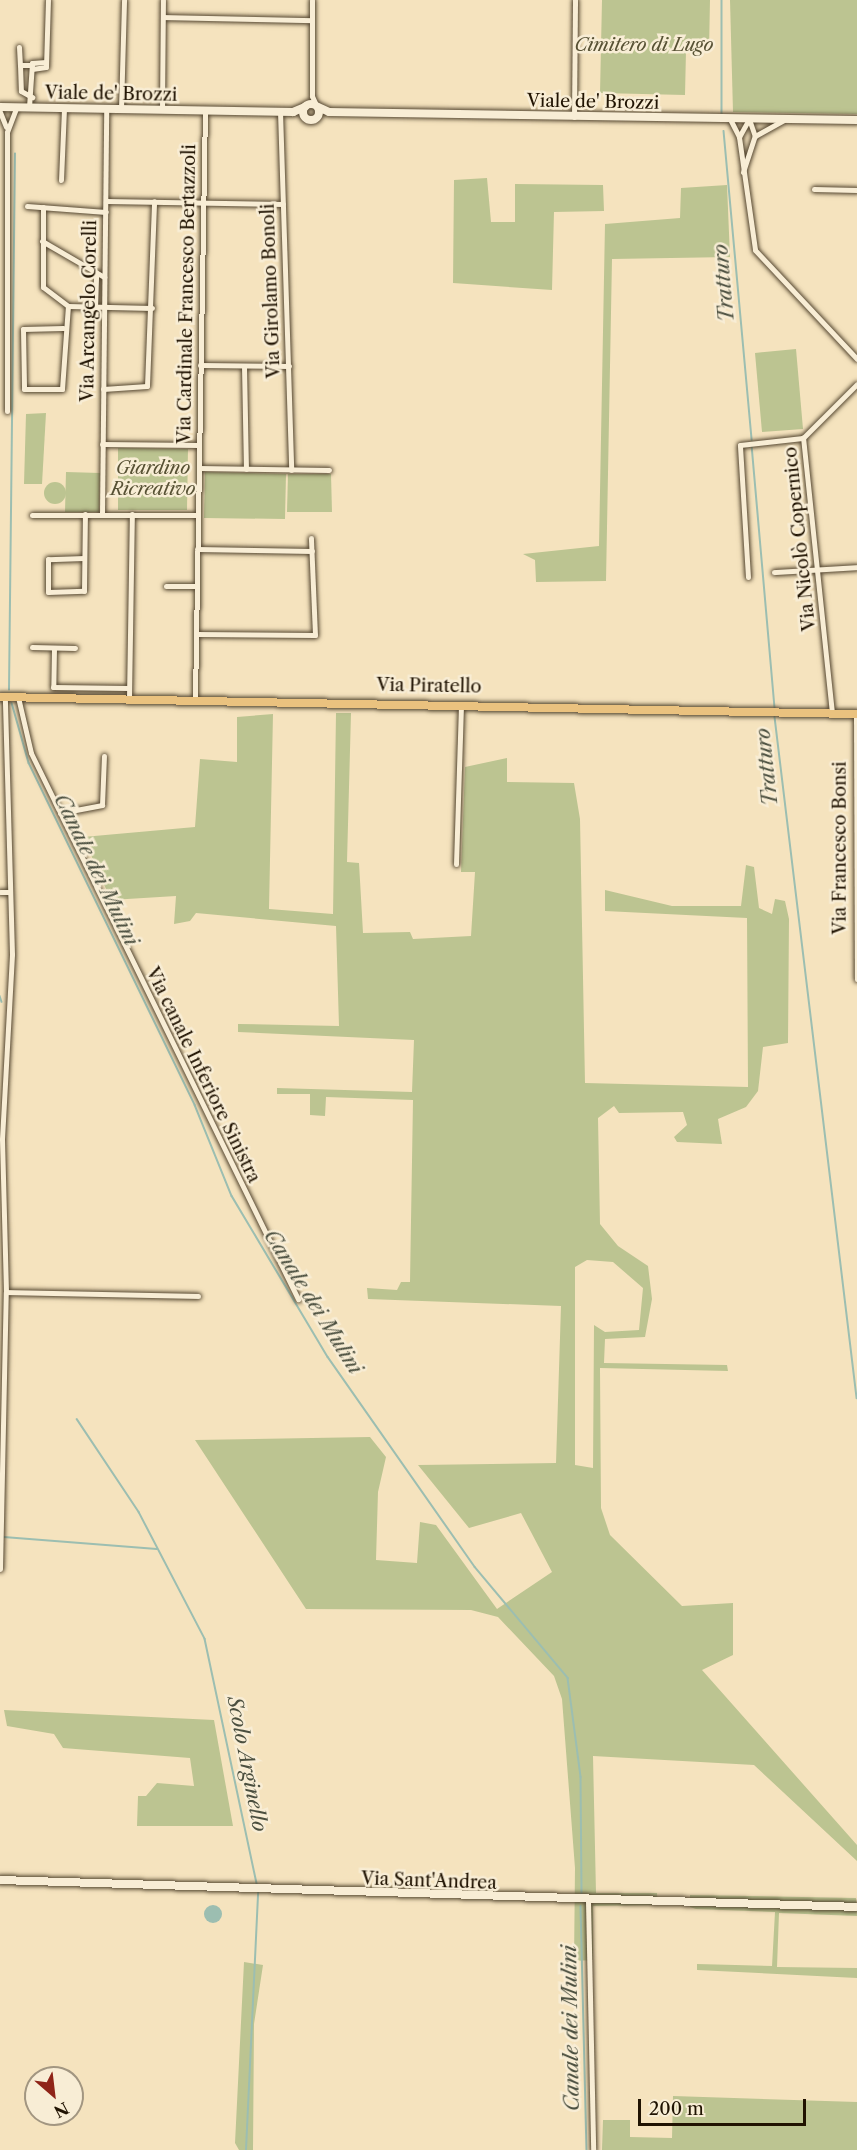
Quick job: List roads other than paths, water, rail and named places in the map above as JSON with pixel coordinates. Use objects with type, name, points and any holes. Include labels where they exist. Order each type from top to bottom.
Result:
[{"type":"main road","name":"Via Piratello","points":[[2,697],[462,703],[856,714]]},
{"type":"street","points":[[20,65],[32,67],[46,62],[48,0]]},
{"type":"street","points":[[121,109],[124,0]]},
{"type":"street","points":[[162,110],[163,0]]},
{"type":"street","points":[[312,0],[312,96],[317,106],[317,117]]},
{"type":"street","points":[[574,117],[575,0]]},
{"type":"street","points":[[163,17],[312,20]]},
{"type":"street","points":[[19,47],[21,91],[32,97]]},
{"type":"street","points":[[29,107],[32,97],[32,67]]},
{"type":"street","points":[[306,117],[306,106],[312,96]]},
{"type":"street","name":"Viale de' Brozzi","points":[[0,106],[294,111],[306,106],[317,106],[329,112]]},
{"type":"street","points":[[7,411],[3,206],[7,132],[18,107]]},
{"type":"street","points":[[61,180],[64,108]]},
{"type":"street","name":"Via Arcangelo Corelli","points":[[102,514],[106,109]]},
{"type":"street","name":"Via Cardinale Francesco Bertazzoli","points":[[195,699],[204,110]]},
{"type":"street","name":"Via Girolamo Bonoli","points":[[280,111],[291,470]]},
{"type":"street","name":"Viale de' Brozzi","points":[[294,111],[306,117],[317,117],[329,112],[857,120]]},
{"type":"street","points":[[0,112],[7,132]]},
{"type":"street","points":[[755,136],[788,118]]},
{"type":"street","points":[[730,119],[739,137],[749,235],[762,262],[857,359]]},
{"type":"street","points":[[739,137],[749,119]]},
{"type":"street","points":[[742,177],[755,136],[749,119]]},
{"type":"street","points":[[814,189],[857,190]]},
{"type":"street","points":[[106,201],[283,204]]},
{"type":"street","points":[[103,389],[146,389],[152,308],[154,201]]},
{"type":"street","points":[[27,206],[106,212]]},
{"type":"street","points":[[43,207],[42,285],[68,306],[152,308]]},
{"type":"street","points":[[42,241],[104,277]]},
{"type":"street","name":"Via Arcangelo Corelli","points":[[95,307],[96,273]]},
{"type":"street","points":[[63,328],[23,329],[24,389],[62,389],[63,328],[68,306]]},
{"type":"street","points":[[200,365],[289,366]]},
{"type":"street","points":[[244,366],[246,469]]},
{"type":"street","name":"Via Nicolò Copernico","points":[[832,713],[821,570],[803,438],[857,384]]},
{"type":"street","points":[[748,577],[740,445],[746,441],[803,438]]},
{"type":"street","points":[[102,444],[199,445]]},
{"type":"street","points":[[199,468],[329,470]]},
{"type":"street","points":[[84,558],[48,559],[48,592],[82,592],[84,558],[85,514]]},
{"type":"street","points":[[129,698],[132,514]]},
{"type":"street","points":[[32,515],[198,515]]},
{"type":"street","points":[[196,634],[315,635],[311,538]]},
{"type":"street","points":[[197,549],[312,551]]},
{"type":"street","points":[[774,572],[857,567]]},
{"type":"street","points":[[166,586],[197,586]]},
{"type":"street","points":[[32,647],[75,648]]},
{"type":"street","points":[[54,648],[53,687],[129,688]]},
{"type":"street","points":[[0,1569],[3,1303],[6,1292],[1,1217],[10,892],[2,697]]},
{"type":"street","name":"Via canale Inferiore Sinistra","points":[[18,697],[31,753],[298,1299]]},
{"type":"street","points":[[456,864],[462,703]]},
{"type":"street","name":"Via Francesco Bonsi","points":[[856,714],[857,979]]},
{"type":"street","points":[[60,813],[102,805],[104,756]]},
{"type":"street","points":[[0,892],[10,892]]},
{"type":"street","points":[[6,1292],[198,1296]]},
{"type":"street","name":"Via Sant'Andrea","points":[[0,1880],[262,1891],[857,1907]]},
{"type":"street","points":[[588,1901],[593,2150]]},
{"type":"waterway","name":"Tratturo","points":[[722,0],[722,114]]},
{"type":"waterway","name":"Tratturo","points":[[724,131],[752,440]]},
{"type":"waterway","name":"Canale dei Mulini","points":[[9,690],[15,154]]},
{"type":"waterway","name":"Tratturo","points":[[752,445],[775,709]]},
{"type":"waterway","name":"Canale dei Mulini","points":[[12,703],[29,763],[195,1105],[232,1196],[328,1357],[475,1567],[568,1678],[581,1777],[582,1895]]},
{"type":"waterway","name":"Tratturo","points":[[775,717],[857,1398]]},
{"type":"waterway","points":[[0,996],[2,1002]]},
{"type":"waterway","name":"Scolo Arginello","points":[[77,1419],[139,1512],[205,1639],[257,1884]]},
{"type":"waterway","points":[[4,1537],[157,1549]]},
{"type":"waterway","name":"Scolo Arginello","points":[[246,2150],[258,1892]]},
{"type":"waterway","name":"Canale dei Mulini","points":[[581,1906],[587,2150]]},
{"type":"park label","name":"Cimitero di Lugo","points":[[644,45]]},
{"type":"park label","name":"Giardino Ricreativo","points":[[153,479]]}]
